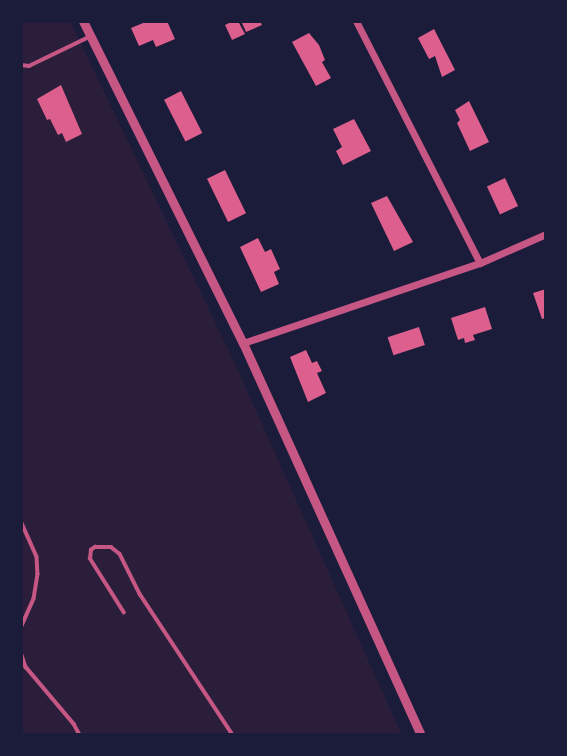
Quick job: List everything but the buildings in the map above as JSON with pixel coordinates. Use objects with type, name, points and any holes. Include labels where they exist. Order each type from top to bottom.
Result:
[{"type":"street","points":[[83,21],[243,343],[421,735]]},
{"type":"street","points":[[356,21],[480,263]]},
{"type":"street","points":[[243,343],[480,263],[546,234]]},
{"type":"lane","points":[[21,65],[29,66],[91,36]]},
{"type":"lane","points":[[21,521],[37,557],[38,574],[34,599],[21,628]]},
{"type":"lane","points":[[124,612],[90,559],[91,550],[95,547],[111,547],[120,554],[139,594],[233,735]]},
{"type":"lane","points":[[21,652],[26,667],[74,724],[80,735]]},
{"type":"shaded area","points":[[21,21],[70,21],[231,355],[402,735],[21,735]]}]
